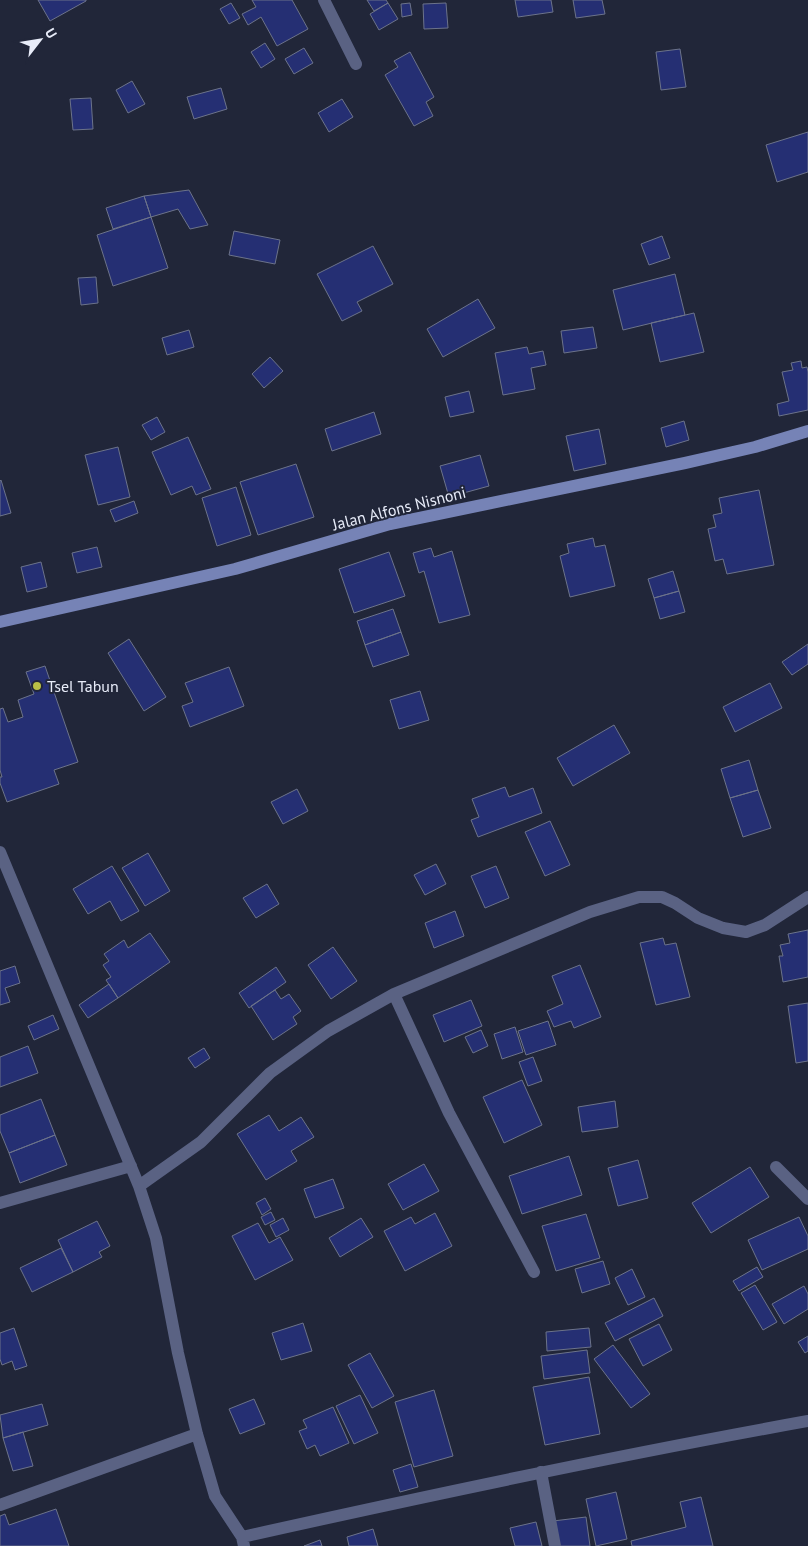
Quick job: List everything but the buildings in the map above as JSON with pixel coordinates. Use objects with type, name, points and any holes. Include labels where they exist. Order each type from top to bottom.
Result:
[{"type":"main road","name":"Jalan Alfons Nisnoni","points":[[0,622],[235,569],[390,524],[685,463],[755,447],[808,431]]},
{"type":"street","points":[[324,0],[356,64]]},
{"type":"street","points":[[0,852],[139,1186],[156,1238],[178,1353],[197,1434],[215,1496],[243,1541],[541,1472],[808,1421]]},
{"type":"street","points":[[139,1186],[201,1142],[270,1073],[328,1031],[394,994],[590,912],[639,897],[662,898],[675,903],[698,918],[723,928],[746,932],[765,925],[808,896]]},
{"type":"street","points":[[394,994],[449,1113],[534,1272]]},
{"type":"street","points":[[0,1203],[131,1166]]},
{"type":"street","points":[[776,1167],[808,1199]]},
{"type":"street","points":[[0,1506],[197,1434]]},
{"type":"street","points":[[541,1472],[555,1546]]},
{"type":"place","name":"Tsel Tabun","points":[[37,686]]}]
